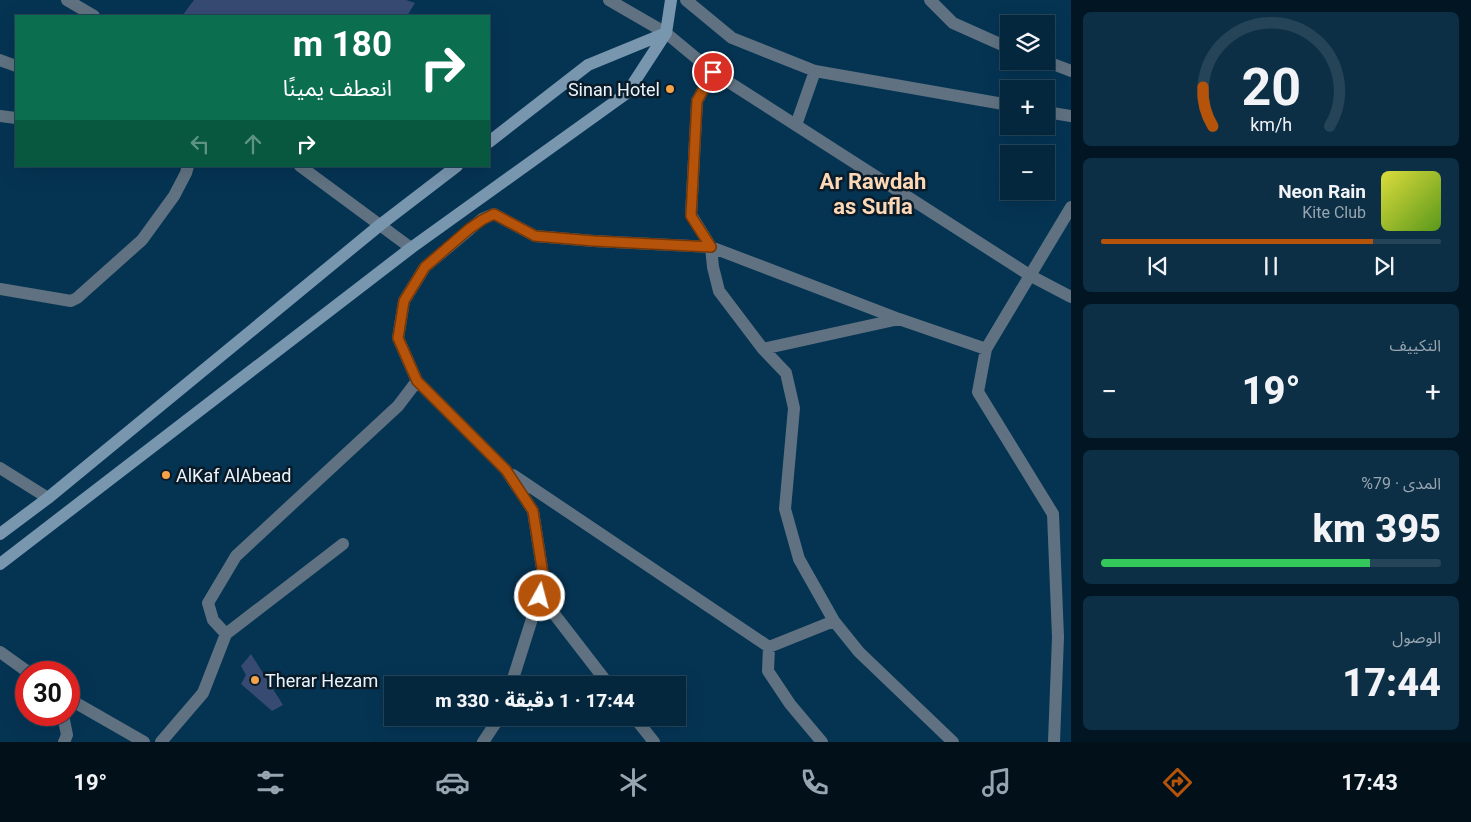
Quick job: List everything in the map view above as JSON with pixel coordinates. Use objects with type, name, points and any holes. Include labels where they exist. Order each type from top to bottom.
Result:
[{"type":"main road","points":[[0,564],[411,248],[627,93],[666,33],[671,0]]},
{"type":"main road","points":[[490,141],[588,65],[666,33]]},
{"type":"main road","points":[[0,534],[48,498],[380,225],[456,167]]},
{"type":"street","points":[[67,0],[92,15]]},
{"type":"street","points":[[609,0],[666,33],[713,72],[1031,276],[1071,298]]},
{"type":"street","points":[[686,0],[732,38],[815,71],[1000,104]]},
{"type":"street","points":[[930,0],[953,23],[1000,44]]},
{"type":"street","points":[[0,60],[15,66]]},
{"type":"street","points":[[1055,65],[1071,71]]},
{"type":"street","points":[[796,125],[815,71]]},
{"type":"street","points":[[713,72],[697,101],[691,216],[711,247],[713,267],[719,291],[763,349],[786,373],[794,408],[785,509],[799,559],[834,621],[859,652],[954,742]]},
{"type":"street","points":[[1055,113],[1071,116]]},
{"type":"street","points":[[0,116],[15,118]]},
{"type":"street","points":[[0,289],[71,301],[77,298],[142,240],[174,196],[188,167]]},
{"type":"street","points":[[301,167],[411,248]]},
{"type":"street","points":[[472,206],[482,220]]},
{"type":"street","points":[[1054,742],[1058,637],[1053,514],[978,392],[986,349],[1071,207]]},
{"type":"street","points":[[769,647],[506,470],[417,381],[398,338],[404,301],[425,267],[482,220],[494,214],[535,236],[711,247],[986,349]]},
{"type":"street","points":[[763,349],[899,318]]},
{"type":"street","points":[[226,634],[213,620],[208,603],[236,556],[398,406],[417,381]]},
{"type":"street","points":[[0,468],[48,498]]},
{"type":"street","points":[[506,470],[533,511],[548,606],[602,676]]},
{"type":"street","points":[[161,742],[203,694],[226,634],[343,544]]},
{"type":"street","points":[[514,676],[544,581]]},
{"type":"street","points":[[769,647],[834,621]]},
{"type":"street","points":[[769,647],[768,671],[790,704],[822,742]]},
{"type":"street","points":[[0,652],[15,663]]},
{"type":"street","points":[[80,705],[144,742]]},
{"type":"street","points":[[64,742],[67,735],[65,726]]},
{"type":"street","points":[[483,742],[494,726]]},
{"type":"street","points":[[641,726],[654,742]]},
{"type":"building","points":[[194,0],[406,0],[415,3],[408,15],[183,15]]},
{"type":"building","name":"Therar Hezam","points":[[251,654],[283,705],[272,711],[241,684],[246,675],[241,666]]},
{"type":"place","name":"Sinan Hotel","points":[[670,89]]},
{"type":"place","name":"AlKaf AlAbead","points":[[166,475]]},
{"type":"place","name":"Therar Hezam","points":[[255,680]]},
{"type":"district","name":"Ar Rawdah as Sufla","points":[[873,194]]},
{"type":"route","points":[[540,596],[544,581],[533,511],[506,470],[417,381],[398,338],[404,301],[425,267],[469,229],[494,214],[535,236],[711,247],[691,216],[697,101],[713,72]]}]
